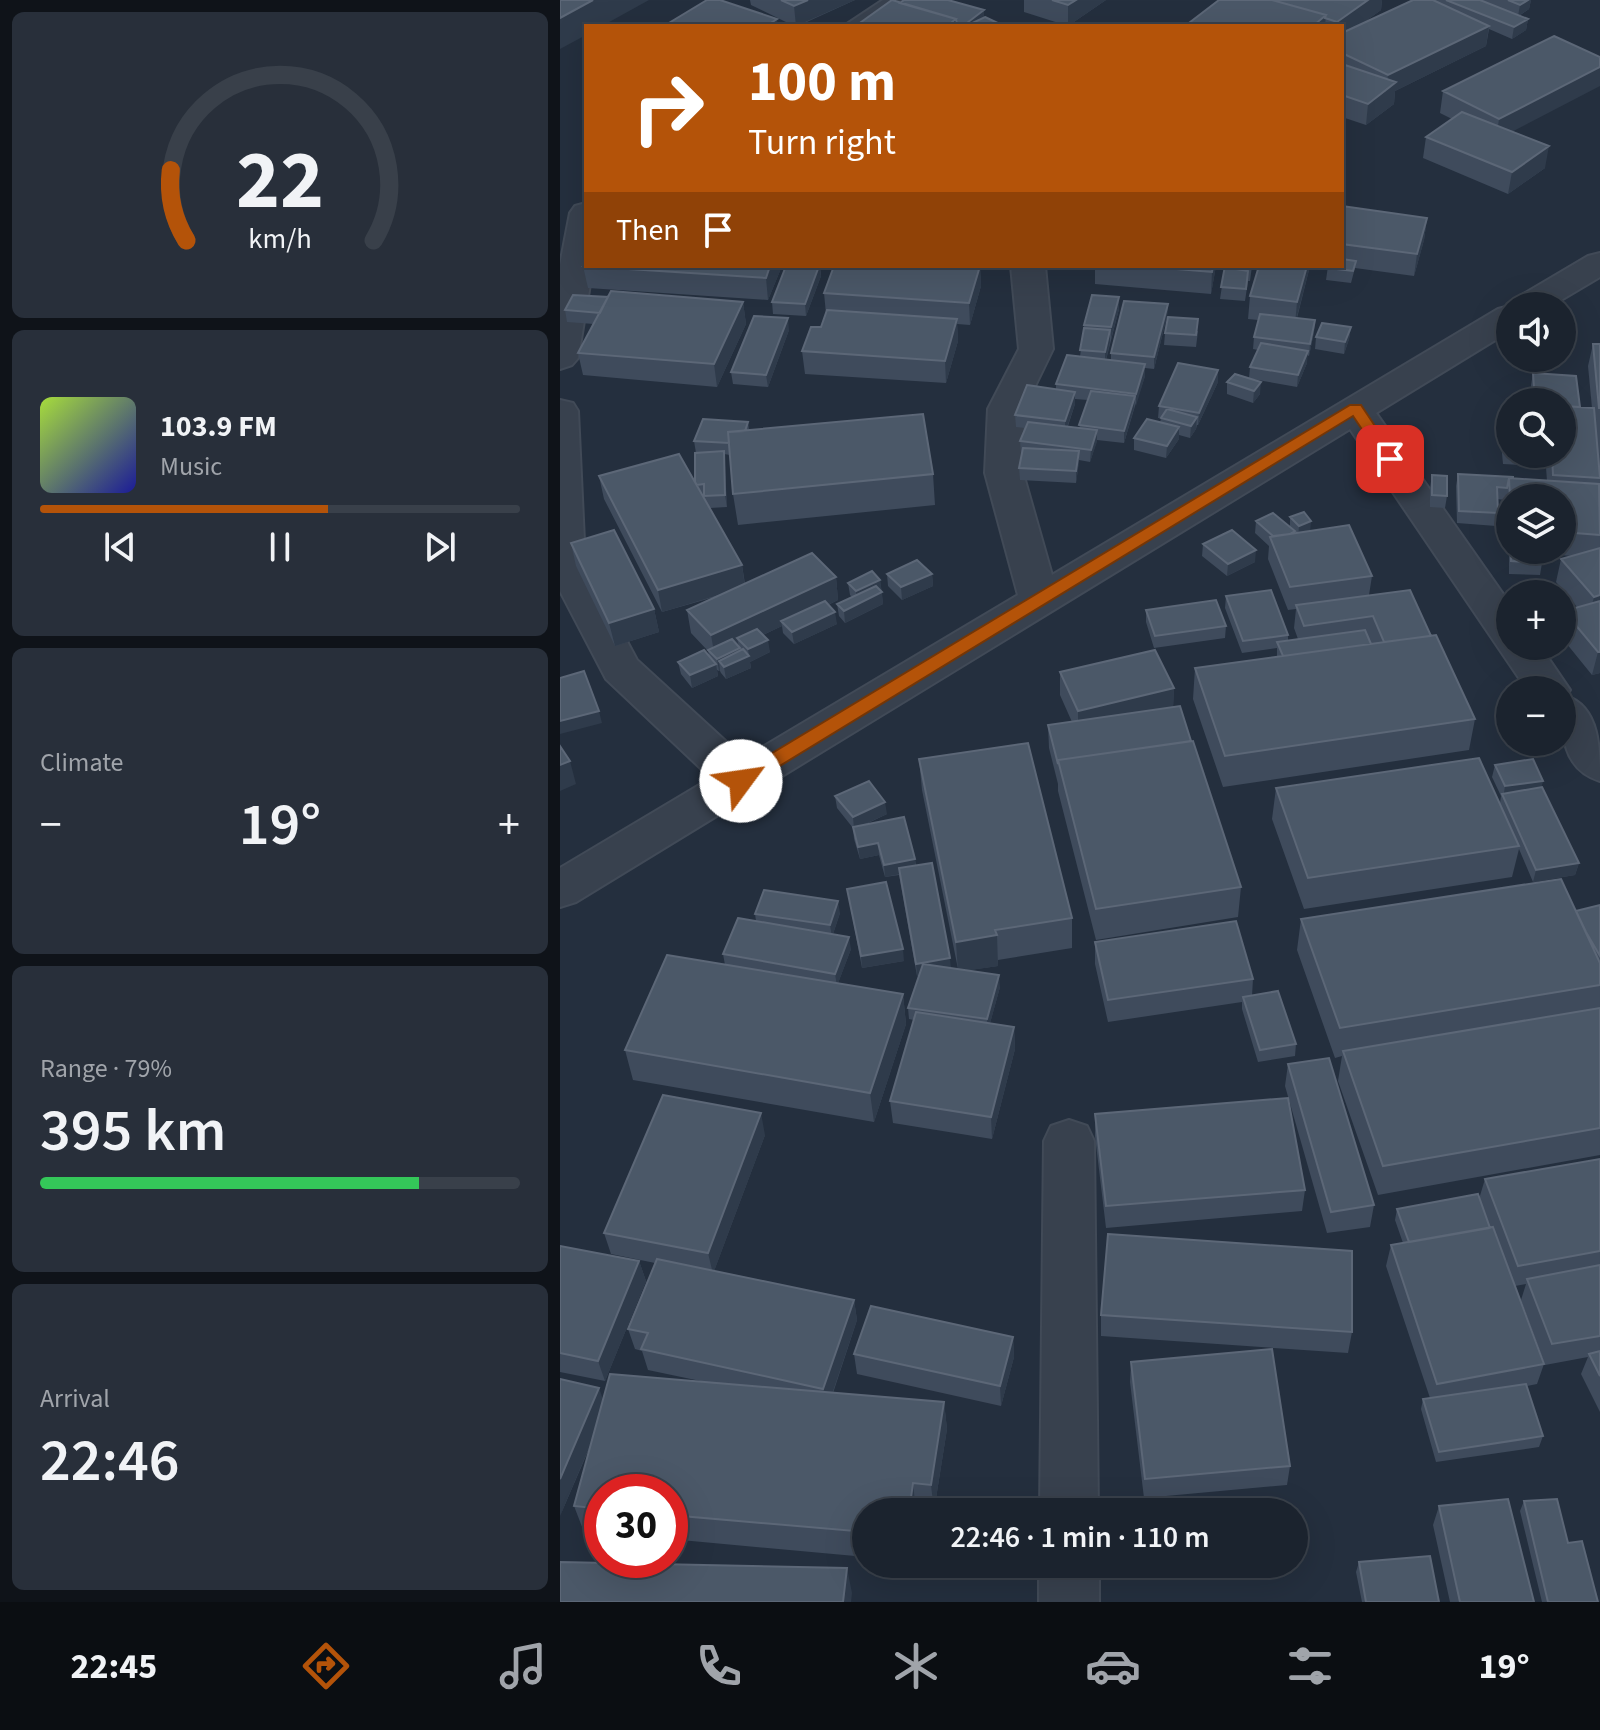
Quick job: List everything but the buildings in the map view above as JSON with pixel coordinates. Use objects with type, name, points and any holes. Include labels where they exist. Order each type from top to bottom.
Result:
[{"type":"street","points":[[861,24],[903,0]]},
{"type":"street","points":[[560,197],[584,184]]},
{"type":"street","points":[[560,204],[584,210]]},
{"type":"street","points":[[560,358],[584,221]]},
{"type":"street","points":[[1551,292],[1600,263]]},
{"type":"street","points":[[1028,268],[1036,349],[1006,409],[1004,473],[1039,599]]},
{"type":"street","points":[[560,890],[1496,324]]},
{"type":"street","points":[[1355,409],[1496,614]]},
{"type":"street","points":[[560,411],[565,563],[621,669],[741,781]]},
{"type":"street","points":[[1576,730],[1600,765]]},
{"type":"street","points":[[1069,1141],[1069,1498]]},
{"type":"street","points":[[1069,1578],[1069,1602]]},
{"type":"route","points":[[741,781],[1355,409],[1390,459]]}]
